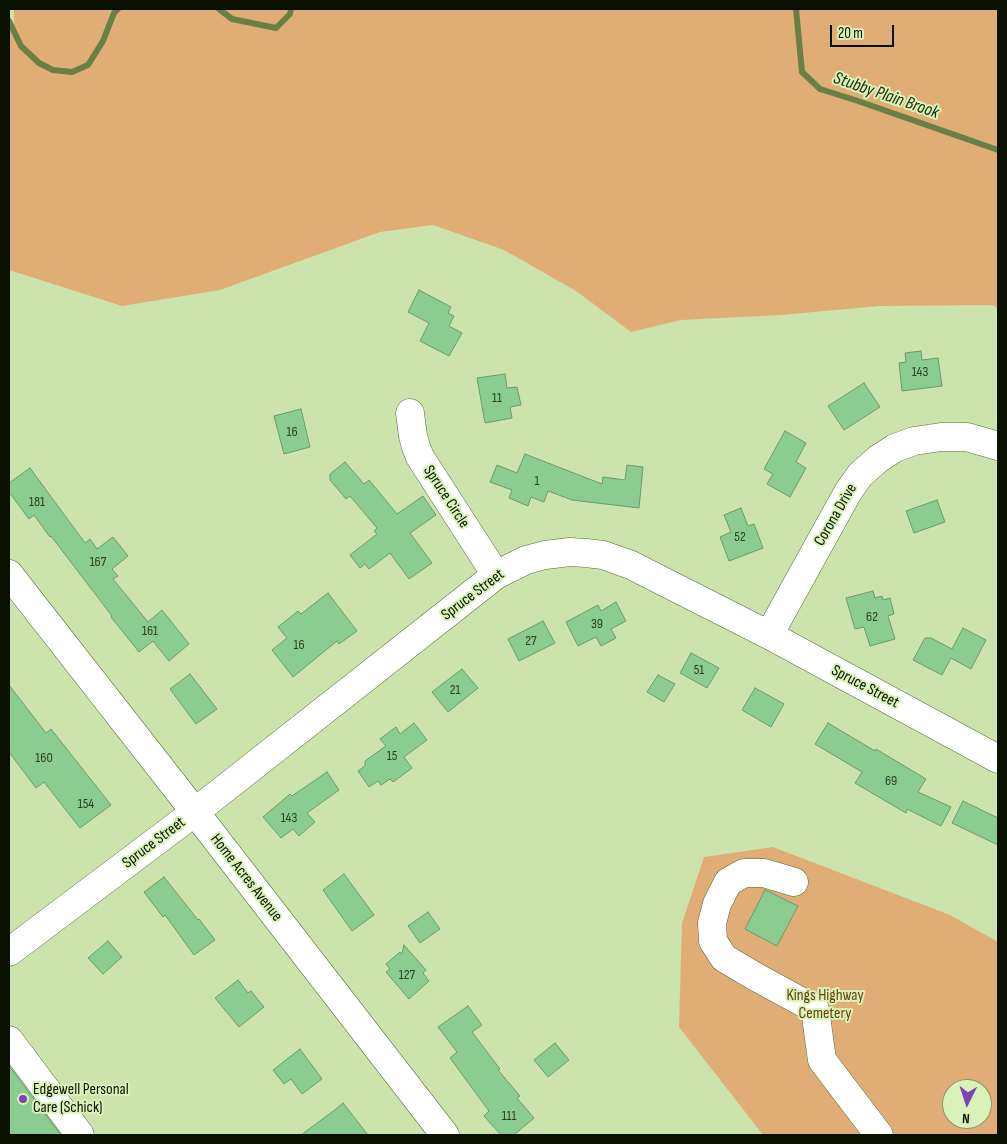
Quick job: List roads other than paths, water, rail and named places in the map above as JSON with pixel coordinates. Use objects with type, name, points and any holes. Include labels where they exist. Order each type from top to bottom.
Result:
[{"type":"street","name":"Spruce Circle","points":[[410,413],[413,436],[420,457],[496,575]]},
{"type":"street","name":"Corona Drive","points":[[769,635],[848,492],[860,476],[878,459],[895,448],[914,441],[941,437],[967,437],[998,446]]},
{"type":"street","name":"Spruce Street","points":[[9,952],[195,812],[496,575],[526,560],[545,555],[570,552],[586,553],[630,564],[769,635],[998,758]]},
{"type":"street","name":"Home Acres Avenue","points":[[9,574],[445,1135]]},
{"type":"street","points":[[794,882],[764,873],[744,873],[728,882],[716,904],[712,923],[713,942],[724,958],[815,1009],[822,1060],[880,1135]]},
{"type":"street","points":[[9,1040],[80,1135]]},
{"type":"waterway","name":"Stubby Plain Brook","points":[[9,21],[21,46],[39,63],[53,70],[72,72],[88,65],[103,41],[114,13],[118,9]]},
{"type":"waterway","name":"Stubby Plain Brook","points":[[219,9],[232,19],[276,28],[290,14],[291,9]]},
{"type":"waterway","name":"Stubby Plain Brook","points":[[796,9],[802,72],[820,89],[998,150]]},
{"type":"place","name":"Edgewell Personal Care (Schick)","points":[[23,1099]]},
{"type":"park label","name":"Kings Highway Cemetery","points":[[825,1005]]}]
